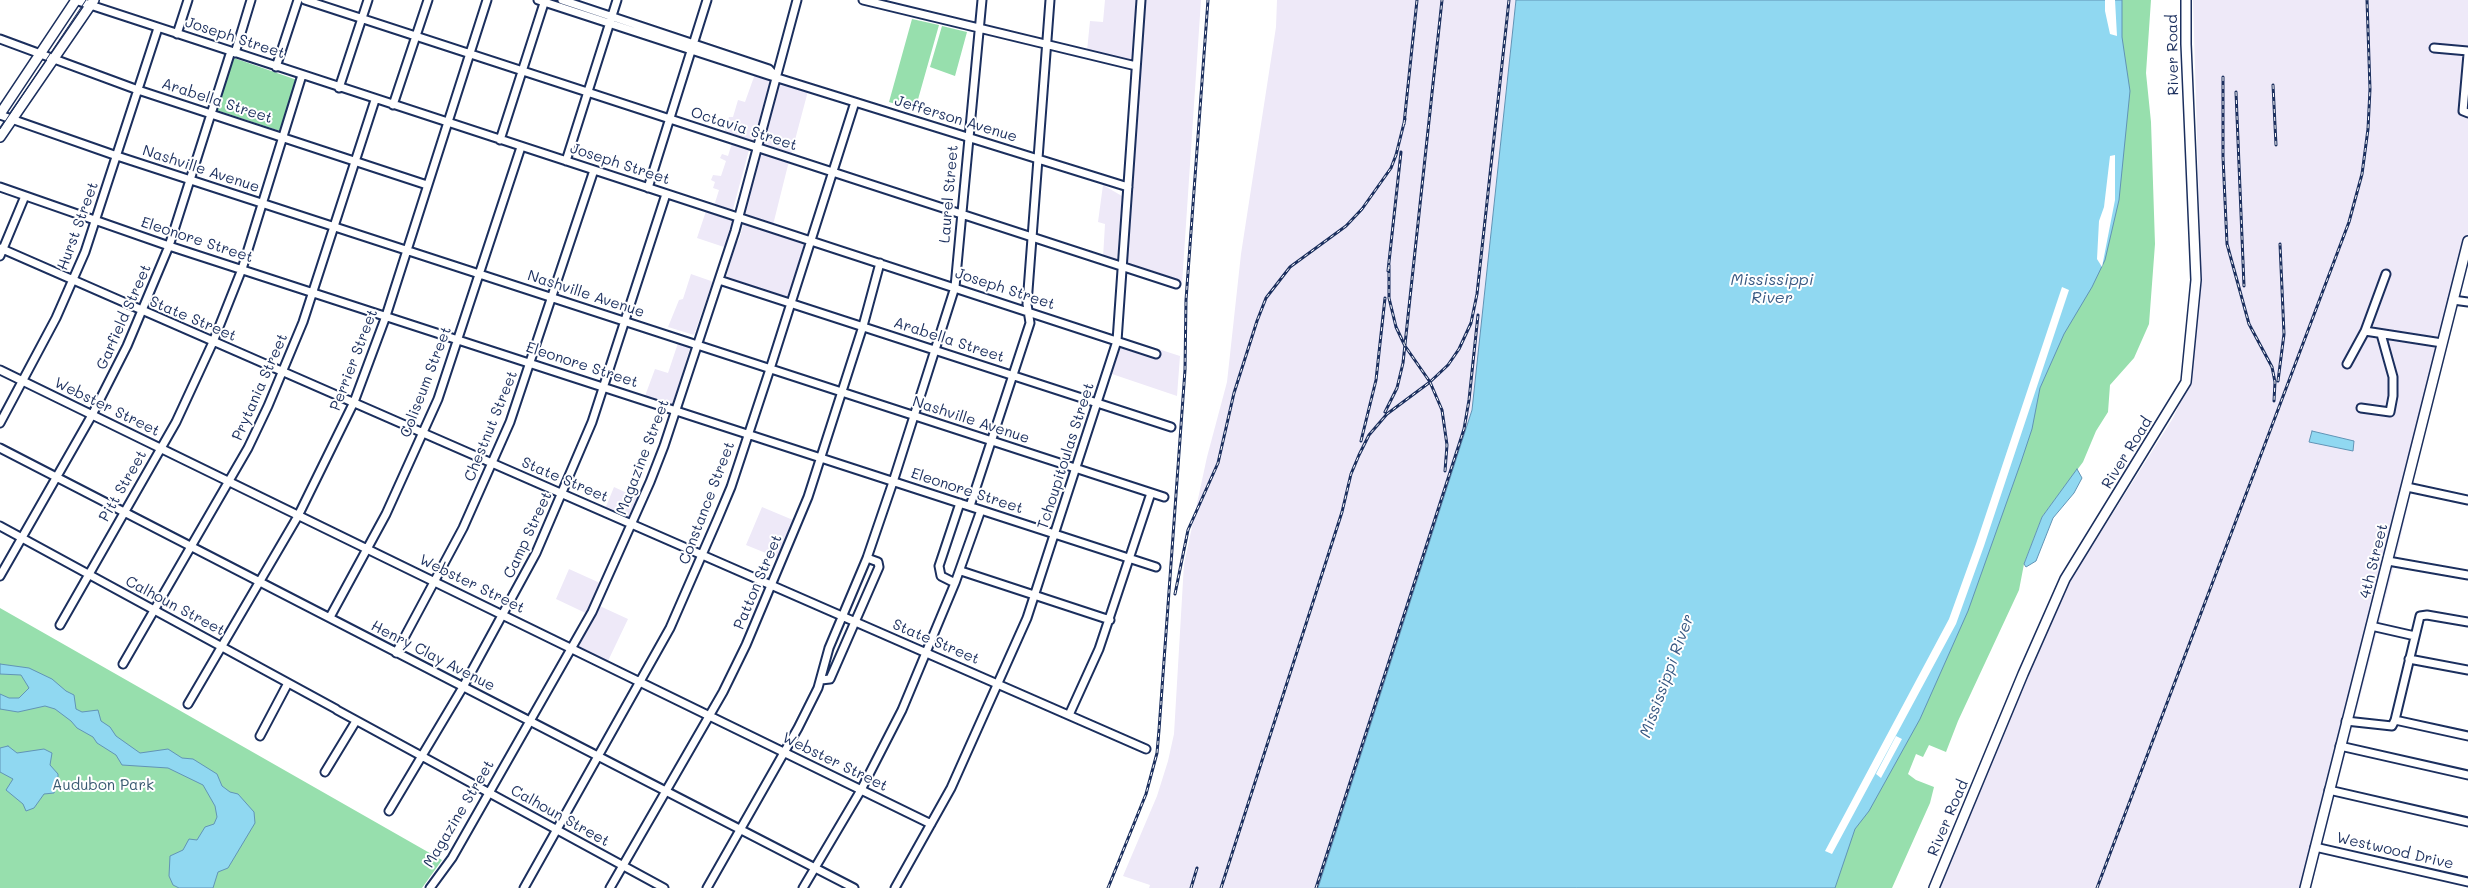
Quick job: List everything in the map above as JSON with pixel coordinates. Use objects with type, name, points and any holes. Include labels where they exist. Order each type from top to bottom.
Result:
[{"type":"main road","points":[[0,114],[76,0]]},
{"type":"main road","name":"River Road","points":[[1934,888],[2023,674],[2065,579],[2186,382],[2196,280],[2187,72],[2186,0]]},
{"type":"main road","points":[[0,137],[92,3]]},
{"type":"main road","name":"4th Street","points":[[2305,888],[2468,242]]},
{"type":"street","name":"Joseph Street","points":[[76,0],[92,3],[158,28],[339,88],[738,216],[1156,354]]},
{"type":"street","points":[[177,34],[188,0]]},
{"type":"street","name":"Garfield Street","points":[[0,576],[110,382],[142,312],[169,246],[210,114],[252,0]]},
{"type":"street","points":[[276,67],[298,0]]},
{"type":"street","name":"Octavia Street","points":[[305,0],[1176,284]]},
{"type":"street","points":[[339,88],[368,0]]},
{"type":"street","points":[[393,105],[428,0]]},
{"type":"street","name":"Perrier Street","points":[[188,704],[298,516],[354,402],[386,316],[486,0]]},
{"type":"street","name":"Jefferson Avenue","points":[[562,0],[610,20]]},
{"type":"street","points":[[566,161],[617,0]]},
{"type":"street","points":[[648,188],[707,0]]},
{"type":"street","name":"Magazine Street","points":[[430,888],[452,858],[572,648],[607,583],[632,524],[664,446],[719,280],[797,0]]},
{"type":"street","points":[[863,0],[884,2],[979,28],[1136,66]]},
{"type":"street","name":"Laurel Street","points":[[707,888],[798,728],[820,680],[829,648],[867,558],[955,287],[982,0]]},
{"type":"street","points":[[970,506],[1030,323],[1028,312],[1050,0]]},
{"type":"street","name":"Tchoupitoulas Street","points":[[895,888],[951,788],[1036,597],[1117,341],[1140,0]]},
{"type":"street","points":[[500,140],[543,1]]},
{"type":"street","name":"Jefferson Avenue","points":[[543,1],[769,69],[776,77],[1128,187]]},
{"type":"street","name":"Hurst Street","points":[[0,423],[24,382],[73,281],[96,221],[158,28]]},
{"type":"street","name":"Arabella Street","points":[[0,40],[138,90],[427,184]]},
{"type":"street","points":[[2434,48],[2468,53],[2463,111],[2468,112]]},
{"type":"street","name":"Pitt Street","points":[[60,625],[176,422],[214,342],[242,269],[302,75]]},
{"type":"street","name":"Prytania Street","points":[[123,664],[248,448],[283,372],[303,322],[376,100]]},
{"type":"street","name":"Constance Street","points":[[524,888],[670,628],[731,487],[854,102]]},
{"type":"street","name":"Nashville Avenue","points":[[0,114],[117,156],[1164,497]]},
{"type":"street","name":"Coliseum Street","points":[[330,617],[386,514],[423,433],[458,340],[521,147]]},
{"type":"street","name":"Chestnut Street","points":[[396,652],[435,582],[492,464],[531,364],[594,170]]},
{"type":"street","name":"Eleonore Street","points":[[0,187],[169,246],[1156,567]]},
{"type":"street","name":"Camp Street","points":[[389,811],[463,686],[536,553],[582,447],[666,194]]},
{"type":"street","points":[[1,251],[25,196]]},
{"type":"street","name":"State Street","points":[[1,251],[354,402],[1146,749]]},
{"type":"street","name":"Patton Street","points":[[610,888],[736,666],[796,530],[863,326],[880,263]]},
{"type":"street","points":[[2347,364],[2365,331],[2386,274]]},
{"type":"street","name":"Arabella Street","points":[[719,280],[1171,427]]},
{"type":"street","points":[[2453,300],[2468,302]]},
{"type":"street","points":[[2365,331],[2442,343]]},
{"type":"street","points":[[2361,408],[2390,412],[2393,396],[2393,377],[2382,334]]},
{"type":"street","name":"Webster Street","points":[[0,370],[366,549],[504,614],[783,753],[931,824]]},
{"type":"street","name":"Henry Clay Avenue","points":[[0,448],[854,888]]},
{"type":"street","points":[[2407,487],[2468,500]]},
{"type":"street","points":[[1069,715],[1110,620],[1152,493]]},
{"type":"street","points":[[955,583],[941,576],[939,566],[960,503]]},
{"type":"street","points":[[803,888],[861,790],[902,710],[960,571],[981,510]]},
{"type":"street","name":"Calhoun Street","points":[[0,526],[664,888]]},
{"type":"street","name":"Laurel Street","points":[[820,680],[830,679],[880,566],[878,562],[867,558]]},
{"type":"street","points":[[2388,561],[2468,575]]},
{"type":"street","points":[[960,571],[1110,620]]},
{"type":"street","points":[[2346,721],[2386,727],[2392,726],[2420,616],[2427,615],[2468,622]]},
{"type":"street","points":[[2371,626],[2415,636]]},
{"type":"street","points":[[2410,659],[2468,670]]},
{"type":"street","points":[[260,736],[288,683]]},
{"type":"street","points":[[325,772],[356,720]]},
{"type":"street","points":[[2395,720],[2468,736]]},
{"type":"street","points":[[2340,746],[2468,775]]},
{"type":"street","points":[[2330,790],[2468,822]]},
{"type":"street","name":"Westwood Drive","points":[[2316,847],[2468,882]]},
{"type":"shaded area","points":[[1105,0],[1136,0],[1131,62],[1087,51],[1090,21],[1103,22]]},
{"type":"shaded area","points":[[1145,0],[1201,0],[1182,284],[1126,266]]},
{"type":"shaded area","points":[[1277,0],[1516,0],[1472,410],[1318,888],[1149,888],[1150,885],[1123,876],[1157,796],[1174,734],[1184,564],[1207,457],[1227,382],[1241,254],[1276,27]]},
{"type":"shaded area","points":[[2193,0],[2468,0],[2468,265],[2423,440],[2396,557],[2311,888],[1940,888],[1972,803],[2065,589],[2173,418],[2186,390],[2192,370],[2201,273]]},
{"type":"shaded area","points":[[755,74],[770,80],[754,139],[750,142],[724,133],[729,117],[733,117],[738,100],[745,102]]},
{"type":"shaded area","points":[[778,84],[808,91],[791,155],[761,143]]},
{"type":"shaded area","points":[[732,143],[749,150],[733,209],[730,212],[714,206],[719,190],[713,188],[715,182],[711,180],[713,175],[721,176],[726,161],[720,158],[722,154],[728,156]]},
{"type":"shaded area","points":[[759,153],[789,161],[773,225],[743,216]]},
{"type":"shaded area","points":[[1103,185],[1122,196],[1117,262],[1103,258],[1105,224],[1098,222]]},
{"type":"shaded area","points":[[706,211],[732,221],[724,247],[697,238]]},
{"type":"shaded area","points":[[744,222],[806,244],[790,294],[786,299],[726,278],[735,244],[739,240]]},
{"type":"shaded area","points":[[691,274],[712,283],[694,335],[668,327],[679,300],[683,299]]},
{"type":"shaded area","points":[[1121,337],[1180,356],[1177,396],[1112,374],[1121,345]]},
{"type":"shaded area","points":[[678,343],[690,348],[672,406],[645,396],[655,369],[668,373]]},
{"type":"shaded area","points":[[614,487],[640,499],[629,520],[605,509]]},
{"type":"shaded area","points":[[762,507],[793,520],[778,558],[746,545]]},
{"type":"shaded area","points":[[569,569],[600,583],[591,602],[628,619],[607,663],[578,648],[594,617],[556,599]]},
{"type":"green space","points":[[2115,0],[2151,0],[2146,73],[2151,122],[2155,244],[2149,324],[2134,358],[2110,385],[2108,412],[2096,431],[2083,462],[2042,517],[2024,564],[2019,590],[1958,721],[1946,752],[1929,745],[1923,757],[1916,754],[1908,774],[1916,780],[1934,787],[1930,803],[1892,888],[1829,888]]},
{"type":"green space","points":[[912,19],[939,25],[915,110],[889,102]]},
{"type":"green space","points":[[942,26],[967,32],[955,76],[930,67]]},
{"type":"green space","points":[[234,58],[297,80],[280,131],[216,110]]},
{"type":"green space","name":"Audubon Park","points":[[0,608],[442,860],[422,888],[0,888]]},
{"type":"water","name":"Mississippi River","points":[[1516,0],[2122,0],[2122,37],[2130,91],[2119,200],[2105,260],[2092,287],[2064,334],[2040,388],[2032,429],[1968,611],[1920,719],[1869,811],[1855,829],[1835,888],[1318,888],[1472,410]]},
{"type":"water","points":[[2312,431],[2354,441],[2353,451],[2309,442]]},
{"type":"water","points":[[2077,469],[2082,478],[2074,493],[2053,518],[2036,561],[2026,567],[2024,564],[2042,517]]},
{"type":"water","points":[[0,664],[29,668],[52,679],[74,695],[76,709],[82,712],[98,710],[101,721],[110,727],[116,736],[140,753],[168,749],[182,758],[193,759],[217,774],[222,786],[230,792],[238,794],[254,812],[255,823],[228,868],[218,872],[213,888],[179,888],[173,885],[169,876],[170,856],[183,850],[189,839],[197,840],[205,827],[214,824],[217,817],[215,806],[203,785],[168,768],[122,765],[116,755],[97,743],[93,737],[77,728],[55,709],[45,706],[18,712],[0,709],[0,694],[9,698],[19,698],[29,688],[21,675],[0,674]]},
{"type":"water","points":[[8,746],[17,753],[44,749],[52,753],[50,765],[58,774],[58,783],[54,793],[44,794],[34,808],[26,811],[23,804],[6,790],[13,779],[0,772],[0,748]]},
{"type":"pier","points":[[2105,0],[2115,0],[2117,36],[2110,34],[2105,11]]},
{"type":"pier","points":[[2115,155],[2115,200],[2102,267],[2097,259],[2099,221],[2104,207],[2110,156]]},
{"type":"pier","points":[[2062,287],[2069,290],[1984,546],[1956,624],[1832,854],[1825,851],[1949,619]]},
{"type":"pier","points":[[1896,736],[1902,739],[1881,778],[1876,774]]},
{"type":"tram line","points":[[0,129],[86,0]]},
{"type":"railway","points":[[1108,888],[1146,794],[1157,753],[1185,370],[1186,300],[1208,0]]},
{"type":"railway","points":[[1404,124],[1417,0]]},
{"type":"railway","points":[[1385,412],[1397,388],[1403,363],[1442,0]]},
{"type":"railway","points":[[1221,888],[1342,512],[1351,474],[1359,455],[1369,435],[1387,414],[1430,382],[1448,365],[1459,349],[1471,323],[1477,294],[1509,0]]},
{"type":"railway","points":[[2097,888],[2349,222],[2362,174],[2368,129],[2370,89],[2367,0]]},
{"type":"railway","points":[[2223,77],[2223,157],[2227,244],[2249,324],[2272,367],[2275,382],[2274,401]]},
{"type":"railway","points":[[2273,85],[2276,145]]},
{"type":"railway","points":[[2236,92],[2244,286]]},
{"type":"railway","points":[[1175,594],[1188,530],[1218,463],[1234,393],[1266,298],[1290,267],[1346,226],[1362,209],[1391,168],[1405,119]]},
{"type":"railway","points":[[1388,271],[1401,152]]},
{"type":"railway","points":[[2278,381],[2284,334],[2280,244]]},
{"type":"railway","points":[[1389,265],[1389,298],[1396,327],[1405,346],[1430,382],[1442,410],[1447,445],[1445,471]]},
{"type":"railway","points":[[1361,441],[1376,380],[1385,298]]},
{"type":"railway","points":[[1316,888],[1464,429],[1478,315]]},
{"type":"railway","points":[[1191,888],[1197,868]]}]
